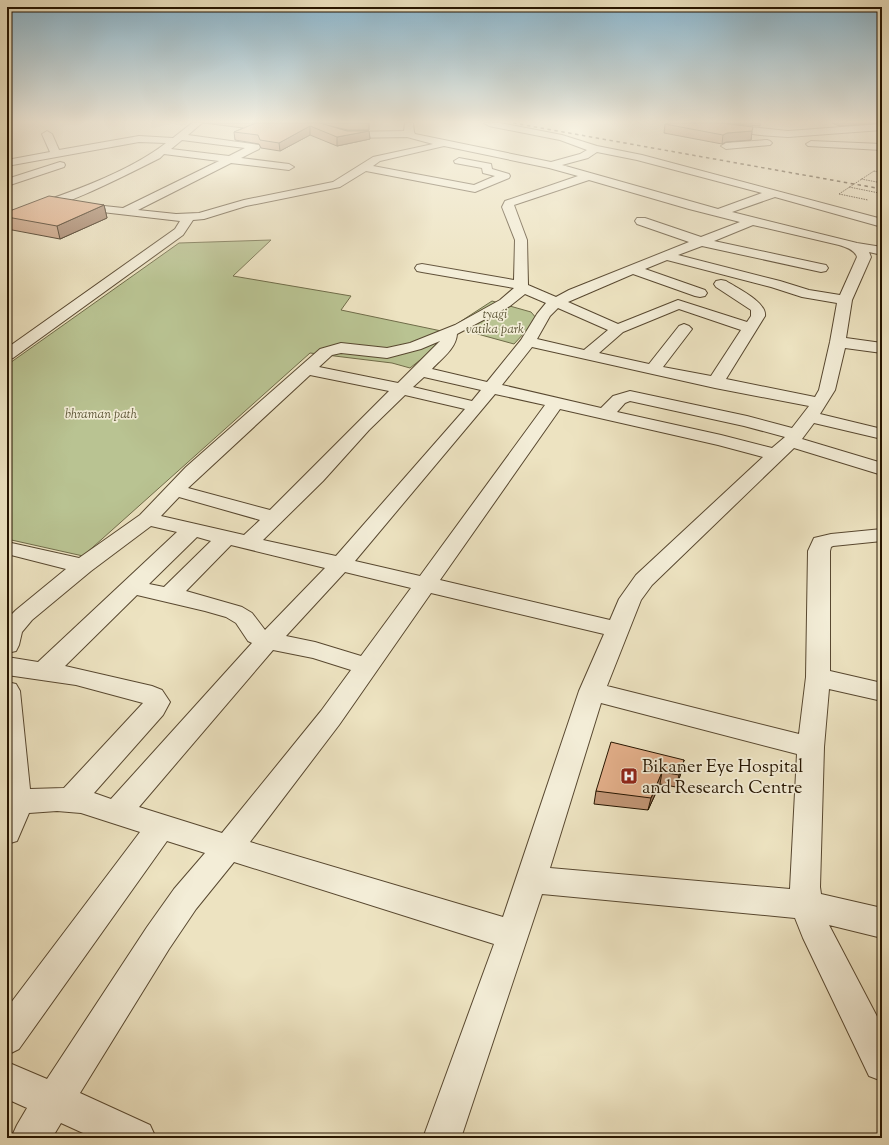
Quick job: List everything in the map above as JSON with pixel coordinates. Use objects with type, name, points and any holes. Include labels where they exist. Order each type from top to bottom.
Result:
[{"type":"street","points":[[7,183],[27,176]]},
{"type":"street","points":[[7,218],[51,203],[115,176]]},
{"type":"street","points":[[124,212],[198,176]]},
{"type":"street","points":[[51,203],[160,216],[189,217],[200,216],[244,203],[336,185],[350,176]]},
{"type":"street","points":[[411,176],[475,189],[504,176]]},
{"type":"street","points":[[7,645],[11,630],[24,615],[83,566],[147,519],[175,490],[250,419],[326,352],[336,349],[391,352],[416,346],[450,332],[505,304],[522,287],[521,240],[508,207],[509,203],[588,176]]},
{"type":"street","points":[[591,176],[752,221],[800,232],[854,238],[882,251]]},
{"type":"street","points":[[711,176],[878,222]]},
{"type":"street","points":[[719,213],[774,193]]},
{"type":"street","points":[[7,355],[179,232],[189,217]]},
{"type":"street","points":[[641,221],[702,242],[821,268]]},
{"type":"street","points":[[117,812],[268,641],[340,565],[476,407],[528,342],[544,314],[554,303],[574,293],[752,221]]},
{"type":"street","points":[[854,238],[878,222]]},
{"type":"street","points":[[780,239],[800,232]]},
{"type":"street","points":[[442,1138],[532,880],[592,691],[630,599],[644,580],[798,430],[827,390],[838,342],[845,300],[864,257],[854,238]]},
{"type":"street","points":[[746,252],[767,244]]},
{"type":"street","points":[[666,256],[775,284],[807,294],[845,300]]},
{"type":"street","points":[[422,268],[522,287],[554,303],[618,329]]},
{"type":"street","points":[[633,269],[700,293]]},
{"type":"street","points":[[588,355],[618,329],[721,284],[743,276]]},
{"type":"street","points":[[715,383],[758,316],[758,308],[721,284]]},
{"type":"street","points":[[678,304],[750,328]]},
{"type":"street","points":[[653,370],[684,329]]},
{"type":"street","points":[[248,543],[316,477],[363,426],[443,349],[449,340],[450,332]]},
{"type":"street","points":[[528,342],[715,383],[798,430],[882,469]]},
{"type":"street","points":[[838,342],[882,348]]},
{"type":"street","points":[[306,369],[402,389],[476,407]]},
{"type":"street","points":[[420,371],[721,440],[798,430]]},
{"type":"street","points":[[605,414],[624,396],[638,397],[747,421],[798,430],[882,434]]},
{"type":"street","points":[[30,1138],[158,938],[185,899],[330,718],[556,402]]},
{"type":"street","points":[[649,424],[667,403]]},
{"type":"street","points":[[175,490],[274,518]]},
{"type":"street","points":[[147,519],[616,630]]},
{"type":"street","points":[[44,671],[192,530]]},
{"type":"street","points":[[882,535],[831,540],[821,543],[819,551],[818,678],[811,748],[805,887],[806,905],[814,928],[882,1064]]},
{"type":"street","points":[[168,596],[226,538]]},
{"type":"street","points":[[7,548],[83,566]]},
{"type":"street","points":[[131,587],[210,604],[234,612],[244,618],[256,635],[268,641],[315,650],[367,666]]},
{"type":"street","points":[[7,666],[76,676],[142,693],[152,697],[157,702],[154,708],[71,800]]},
{"type":"street","points":[[818,678],[882,692]]},
{"type":"street","points":[[7,691],[17,802],[13,818],[7,832]]},
{"type":"street","points":[[592,691],[811,748]]},
{"type":"street","points":[[17,802],[71,800],[117,812],[330,880],[513,935]]},
{"type":"street","points":[[7,1037],[161,826]]},
{"type":"street","points":[[532,880],[806,905],[882,923]]},
{"type":"street","points":[[7,1080],[138,1138]]},
{"type":"path","points":[[865,176],[839,194],[868,200]]},
{"type":"path","points":[[861,179],[882,183]]},
{"type":"path","points":[[850,187],[879,193]]},
{"type":"green space","name":"bhraman path","points":[[271,240],[233,276],[351,296],[341,310],[451,333],[449,337],[410,368],[392,363],[310,353],[83,556],[7,539],[7,365],[179,243]]},
{"type":"green space","name":"tyagi vatika park","points":[[492,301],[531,312],[537,319],[514,344],[452,327]]},
{"type":"building","points":[[49,196],[104,205],[57,226],[7,217],[7,212]]},
{"type":"building","points":[[611,742],[684,760],[679,775],[662,772],[651,798],[596,791]]},
{"type":"railway","points":[[812,176],[882,189]]},
{"type":"place","name":"Bikaner Eye Hospital and Research Centre","points":[[629,776]]}]
